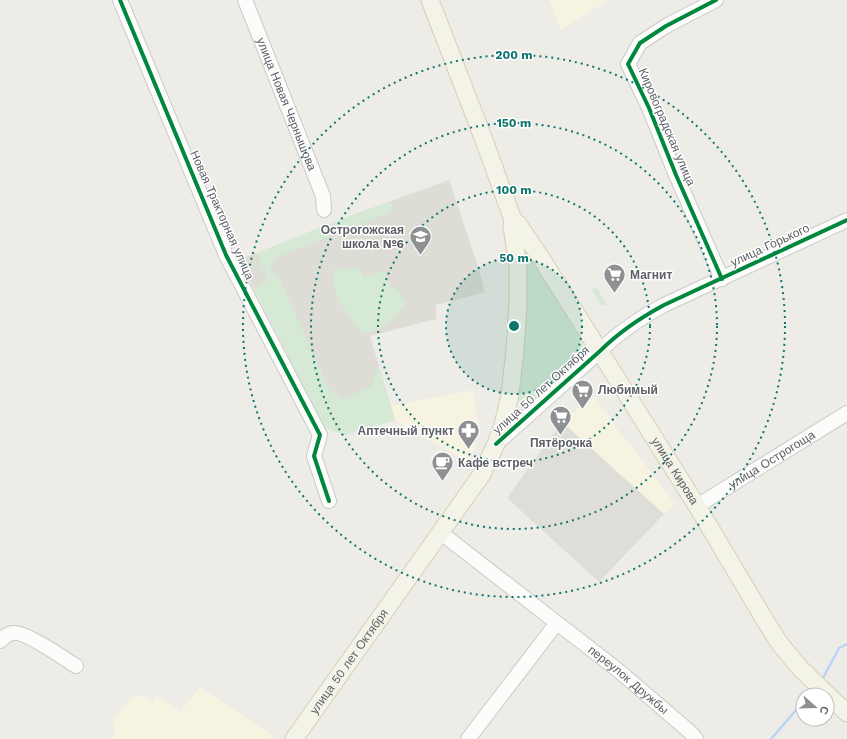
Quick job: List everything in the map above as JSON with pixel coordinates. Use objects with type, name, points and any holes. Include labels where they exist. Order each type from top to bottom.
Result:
[{"type":"main road","name":"улица 50 лет Октября","points":[[294,739],[482,474],[503,425],[510,395],[516,350],[518,296],[518,267],[512,226],[513,220],[430,0]]},
{"type":"main road","name":"улица Кирова","points":[[513,220],[518,224],[541,258],[600,351],[697,506],[780,644],[800,668],[847,713]]},
{"type":"street","name":"Новая Тракторная улица","points":[[120,0],[226,256],[320,436],[314,456],[329,501]]},
{"type":"street","name":"улица Новая Чернышова","points":[[245,0],[323,196],[324,210]]},
{"type":"street","name":"Кировоградская улица","points":[[710,1],[666,26],[640,43],[628,64],[649,108],[676,175],[722,279]]},
{"type":"street","name":"улица Горького","points":[[600,351],[612,339],[640,318],[664,305],[847,220]]},
{"type":"street","name":"улица 50 лет Октября","points":[[496,444],[600,351]]},
{"type":"street","name":"улица Острогоща","points":[[697,506],[847,413]]},
{"type":"street","name":"переулок Дружбы","points":[[441,533],[556,624],[619,671],[690,732],[696,739]]},
{"type":"street","points":[[468,739],[556,624]]},
{"type":"street","points":[[0,641],[14,632],[29,637],[76,666]]},
{"type":"shaded area","points":[[549,0],[609,0],[561,30]]},
{"type":"shaded area","points":[[449,180],[479,269],[485,292],[436,305],[436,319],[370,336],[395,420],[345,435],[323,427],[239,260],[339,220]]},
{"type":"shaded area","points":[[473,390],[478,421],[475,449],[467,461],[439,445],[415,434],[395,420],[391,406]]},
{"type":"shaded area","points":[[595,397],[616,428],[630,444],[675,504],[664,514],[562,422]]},
{"type":"shaded area","points":[[562,422],[664,514],[599,582],[507,498]]},
{"type":"shaded area","points":[[200,687],[272,735],[269,739],[111,739],[115,733],[113,721],[130,699],[142,695],[153,702],[157,696],[180,712]]},
{"type":"green space","points":[[389,202],[393,204],[391,212],[275,258],[270,266],[281,282],[330,391],[342,399],[372,386],[374,375],[379,366],[395,420],[345,435],[323,427],[254,289],[268,280],[257,253],[339,220]]},
{"type":"green space","points":[[523,244],[585,347],[582,359],[529,406],[518,400],[526,288]]},
{"type":"green space","points":[[360,268],[364,278],[384,271],[389,285],[398,290],[406,303],[386,326],[362,334],[339,301],[332,281],[334,269]]},
{"type":"green space","points":[[596,287],[608,306],[600,304],[592,290]]},
{"type":"waterway","points":[[822,680],[839,648],[847,644]]},
{"type":"waterway","points":[[771,739],[795,711]]},
{"type":"cycle path","points":[[120,0],[226,255],[320,435],[314,456],[329,501]]},
{"type":"cycle path","points":[[716,0],[666,26],[640,43],[628,64],[649,108],[676,175],[722,279]]},
{"type":"cycle path","points":[[496,444],[615,338],[638,320],[664,305],[847,220]]},
{"type":"place","name":"Острогожская школа №6","points":[[420,256]]},
{"type":"place","name":"Магнит","points":[[614,294]]},
{"type":"place","name":"Любимый","points":[[583,410]]},
{"type":"place","name":"Пятёрочка","points":[[561,436]]},
{"type":"place","name":"Аптечный пункт","points":[[469,450]]},
{"type":"place","name":"Кафе встреч","points":[[443,482]]}]
